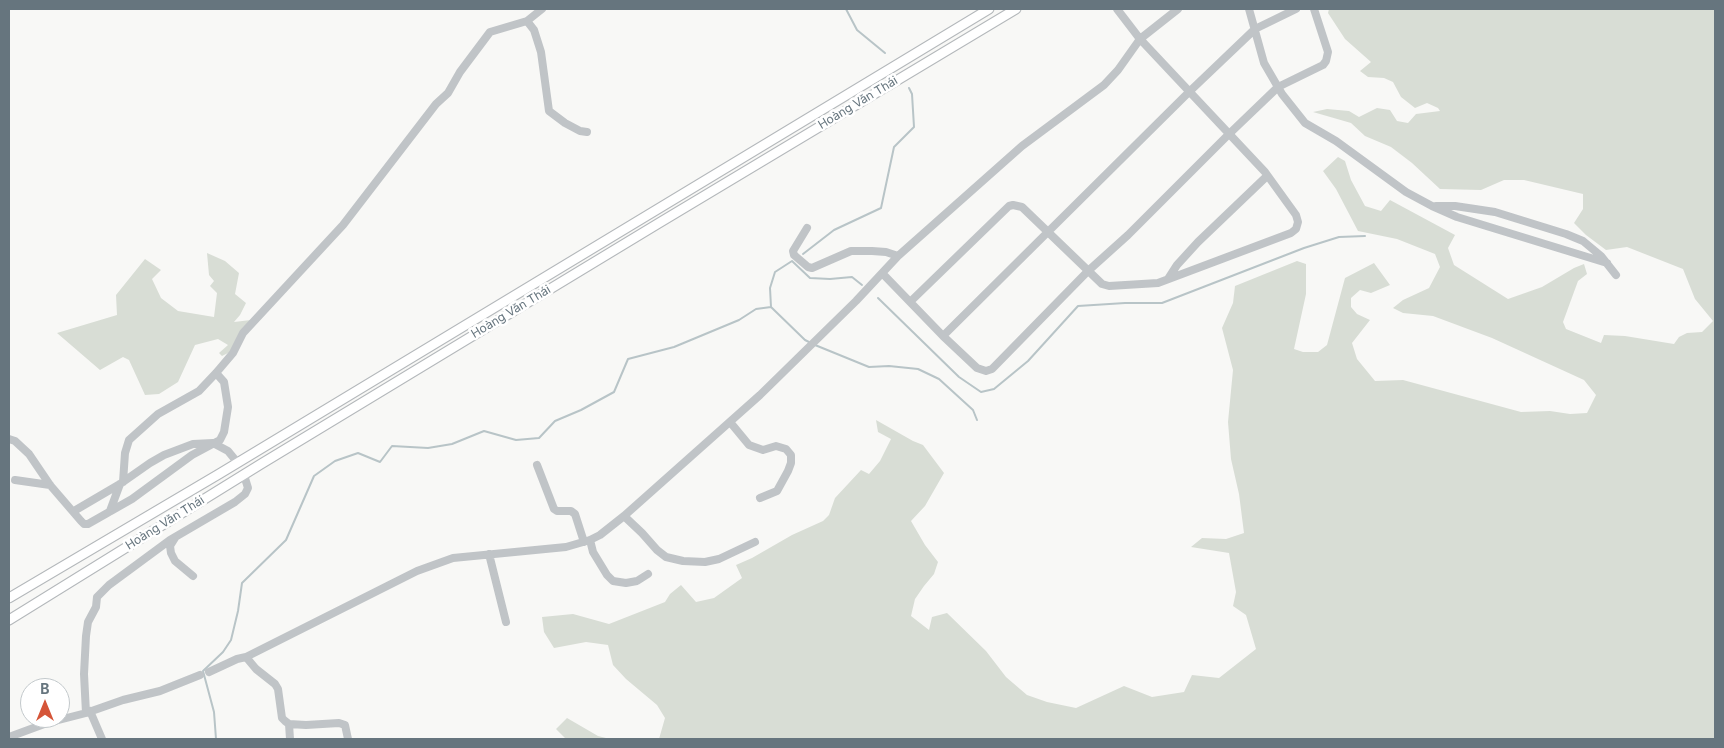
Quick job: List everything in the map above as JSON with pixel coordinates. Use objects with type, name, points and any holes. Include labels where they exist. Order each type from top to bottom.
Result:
[{"type":"main road","name":"Hoàng Văn Thái","points":[[9,598],[989,9]]},
{"type":"main road","name":"Hoàng Văn Thái","points":[[9,620],[659,223],[1016,9]]},
{"type":"main road","points":[[237,462],[244,475]]},
{"type":"street","points":[[110,511],[122,483],[129,440],[158,414],[198,391],[216,374],[233,353],[242,333],[343,225],[436,104],[448,93],[460,72],[490,32],[527,21],[542,9]]},
{"type":"street","points":[[910,302],[1012,205],[1022,207],[1102,284],[1110,286],[1158,283],[1291,233],[1296,229],[1298,222],[1296,215],[1268,176],[1140,39],[1117,9]]},
{"type":"street","points":[[209,672],[237,659],[246,657],[417,571],[453,558],[566,547],[600,535],[624,516],[760,395],[898,256],[1022,146],[1104,85],[1118,70],[1140,39],[1178,9]]},
{"type":"street","points":[[1250,9],[1264,63],[1278,87],[1305,123],[1336,141],[1406,192],[1432,206],[1457,217],[1607,263]]},
{"type":"street","points":[[943,336],[1255,29],[1296,9]]},
{"type":"street","points":[[882,273],[977,368],[986,371],[992,369],[1088,271],[1128,235],[1228,134],[1278,87],[1323,65],[1328,52],[1314,9]]},
{"type":"street","points":[[527,21],[534,30],[541,52],[549,111],[565,123],[580,131],[587,132]]},
{"type":"street","points":[[1168,279],[1177,265],[1198,242],[1268,176]]},
{"type":"street","points":[[1432,206],[1455,206],[1495,212],[1583,241],[1601,256],[1616,275]]},
{"type":"street","points":[[807,228],[793,251],[794,255],[808,267],[816,267],[851,251],[872,250],[898,256]]},
{"type":"street","points":[[9,438],[29,454],[50,485],[84,524],[88,524],[132,499],[192,455],[220,440],[224,432],[228,407],[224,382],[216,374]]},
{"type":"street","points":[[730,422],[749,446],[763,450],[776,446],[786,449],[791,455],[788,471],[777,491],[760,498]]},
{"type":"street","points":[[74,512],[164,455],[193,444],[213,443],[228,450],[237,462]]},
{"type":"street","points":[[536,465],[554,509],[557,511],[571,511],[575,514],[593,552],[607,575],[613,581],[632,582],[648,574]]},
{"type":"street","points":[[102,739],[88,712],[84,674],[88,622],[96,607],[97,597],[109,584],[184,530],[235,502],[245,494],[248,488],[244,475]]},
{"type":"street","points":[[15,480],[50,485]]},
{"type":"street","points":[[624,516],[666,557],[683,561],[705,562],[719,559],[755,542]]},
{"type":"street","points":[[184,530],[173,540],[170,546],[171,553],[175,561],[193,576]]},
{"type":"street","points":[[489,554],[506,622]]},
{"type":"street","points":[[246,657],[278,689],[282,718],[288,724],[290,739]]},
{"type":"street","points":[[9,737],[47,723],[160,691],[200,675]]},
{"type":"street","points":[[288,724],[339,723],[345,726],[348,739]]},
{"type":"shaded area","points":[[1329,9],[1715,9],[1715,739],[659,739],[665,718],[657,705],[626,679],[613,665],[608,645],[586,642],[554,648],[544,632],[542,617],[573,614],[609,624],[665,602],[670,594],[681,585],[696,602],[714,598],[742,578],[736,565],[823,521],[829,515],[835,498],[861,470],[869,474],[880,461],[891,439],[878,432],[876,420],[923,445],[944,473],[925,506],[911,521],[925,545],[938,562],[934,574],[915,599],[911,616],[929,630],[932,617],[947,613],[986,651],[1006,677],[1027,695],[1047,702],[1076,708],[1124,686],[1152,697],[1184,692],[1192,675],[1219,678],[1256,649],[1246,615],[1233,606],[1236,592],[1229,553],[1191,547],[1202,538],[1226,539],[1244,533],[1239,494],[1231,459],[1228,422],[1233,370],[1222,328],[1233,303],[1235,286],[1297,261],[1306,264],[1306,294],[1294,349],[1303,352],[1318,352],[1327,345],[1345,278],[1374,263],[1390,285],[1371,293],[1360,290],[1351,298],[1351,307],[1357,314],[1370,320],[1352,343],[1357,359],[1375,381],[1403,380],[1521,412],[1587,413],[1596,395],[1584,380],[1492,338],[1433,316],[1403,313],[1393,308],[1403,300],[1429,288],[1440,267],[1435,254],[1397,239],[1358,231],[1336,189],[1323,171],[1338,157],[1345,161],[1351,180],[1365,206],[1381,211],[1390,200],[1455,235],[1448,248],[1454,265],[1508,299],[1542,287],[1584,264],[1587,274],[1578,281],[1563,322],[1566,329],[1601,343],[1604,335],[1625,336],[1674,344],[1679,337],[1687,333],[1702,332],[1713,321],[1695,299],[1683,269],[1627,247],[1606,250],[1586,235],[1574,223],[1583,209],[1583,194],[1524,180],[1504,180],[1481,190],[1440,189],[1412,163],[1391,147],[1365,136],[1351,123],[1313,112],[1327,109],[1349,111],[1359,117],[1377,108],[1390,110],[1397,121],[1408,123],[1416,114],[1440,111],[1438,108],[1427,103],[1415,108],[1401,97],[1393,82],[1384,78],[1368,77],[1360,71],[1371,62],[1345,39],[1328,13]]},
{"type":"shaded area","points":[[207,253],[225,261],[239,273],[235,294],[246,303],[234,322],[251,320],[238,347],[222,356],[219,353],[228,345],[218,339],[195,345],[178,382],[159,394],[145,395],[129,360],[123,357],[100,370],[57,333],[117,315],[116,295],[145,259],[161,270],[152,279],[161,298],[178,311],[214,317],[217,293],[210,286],[214,281],[209,275]]},
{"type":"shaded area","points":[[567,718],[598,736],[610,739],[566,739],[556,729]]},
{"type":"waterway","points":[[846,9],[857,30],[885,53]]},
{"type":"waterway","points":[[803,254],[834,230],[881,208],[894,147],[914,127],[912,94],[909,88]]},
{"type":"waterway","points":[[878,298],[959,377],[981,392],[994,389],[1028,361],[1078,306],[1162,303],[1304,248],[1339,237],[1365,236]]},
{"type":"waterway","points":[[811,343],[805,340],[771,307],[770,288],[775,272],[792,261],[810,278],[852,277],[862,285]]},
{"type":"waterway","points":[[216,739],[214,712],[203,671],[223,652],[231,640],[242,583],[286,540],[314,476],[335,461],[358,453],[380,462],[392,446],[428,448],[452,444],[484,431],[516,440],[539,438],[555,421],[581,410],[614,392],[628,359],[674,347],[739,320],[756,309],[771,307]]},
{"type":"waterway","points":[[815,345],[869,367],[889,366],[918,369],[939,379],[973,410],[977,420]]}]
